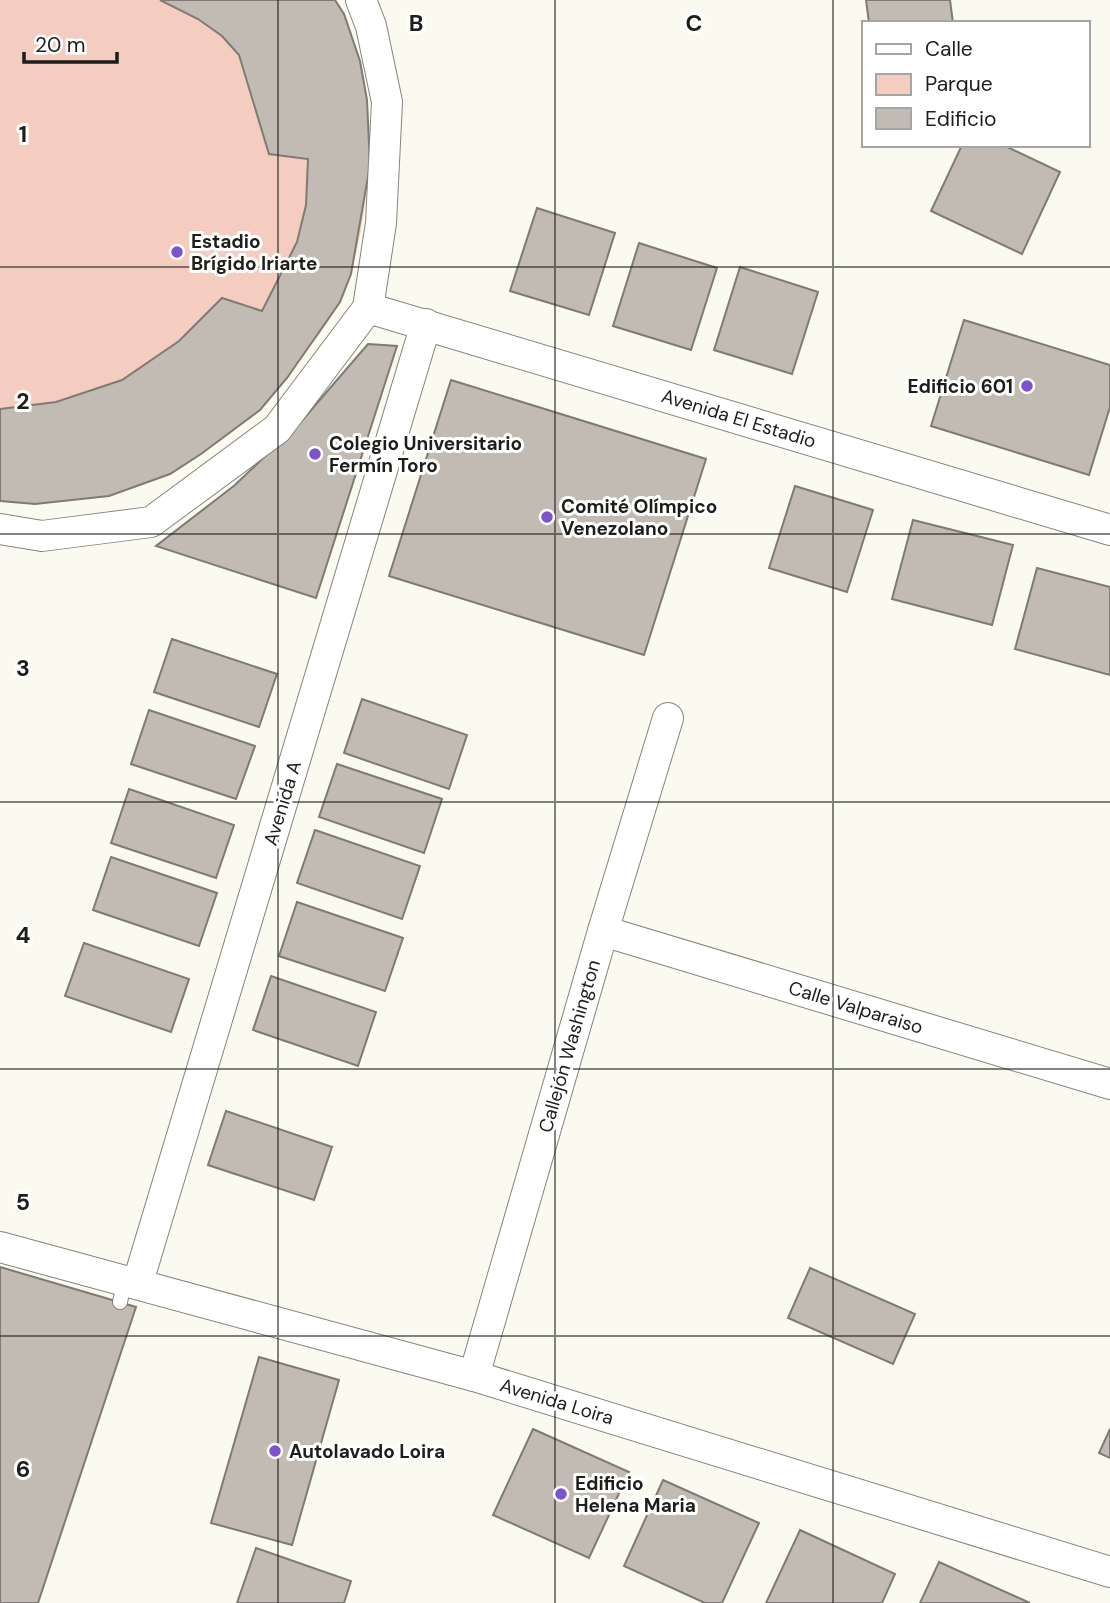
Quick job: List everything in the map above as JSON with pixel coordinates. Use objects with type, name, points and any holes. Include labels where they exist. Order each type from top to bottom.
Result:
[{"type":"street","points":[[0,529],[42,536],[151,522],[277,429],[368,308],[381,223],[387,102],[370,26],[361,0]]},
{"type":"street","name":"Avenida El Estadio","points":[[368,308],[1110,530]]},
{"type":"street","name":"Avenida A","points":[[128,1288],[426,324]]},
{"type":"street","name":"Callejón Washington","points":[[474,1376],[603,931],[668,718]]},
{"type":"street","name":"Calle Valparaiso","points":[[603,931],[1110,1084]]},
{"type":"street","name":"Avenida Loira","points":[[0,1247],[128,1288],[474,1376],[1110,1572]]},
{"type":"green space","name":"Estadio Brígido Iriarte","points":[[0,0],[335,0],[349,28],[358,58],[367,141],[366,198],[351,273],[331,316],[304,355],[274,391],[242,423],[208,449],[172,471],[133,487],[92,498],[47,502],[0,501]]},
{"type":"building","points":[[160,0],[335,0],[344,14],[360,61],[367,100],[370,165],[351,274],[340,302],[287,378],[260,410],[201,454],[170,474],[109,496],[35,504],[0,501],[0,409],[56,402],[122,380],[179,341],[222,298],[262,311],[297,242],[306,205],[308,159],[269,154],[239,55],[222,36],[198,19]]},
{"type":"building","points":[[866,0],[950,0],[953,21],[869,21]]},
{"type":"building","points":[[961,147],[1007,147],[1060,172],[1022,254],[931,211]]},
{"type":"building","points":[[537,208],[615,233],[589,315],[510,291]]},
{"type":"building","points":[[639,243],[717,268],[691,350],[613,326]]},
{"type":"building","points":[[740,267],[818,292],[792,374],[714,350]]},
{"type":"building","name":"Edificio 601","points":[[964,320],[1110,365],[1110,407],[1089,475],[931,426]]},
{"type":"building","name":"Colegio Universitario Fermín Toro","points":[[368,344],[397,346],[316,598],[156,546],[235,485],[299,424]]},
{"type":"building","name":"Comité Olímpico Venezolano","points":[[451,380],[706,459],[644,655],[389,576]]},
{"type":"building","points":[[795,486],[873,510],[847,592],[769,568]]},
{"type":"building","points":[[913,520],[1013,545],[992,625],[892,599]]},
{"type":"building","points":[[1037,568],[1110,587],[1110,675],[1015,649]]},
{"type":"building","points":[[172,639],[277,674],[259,727],[154,692]]},
{"type":"building","points":[[362,699],[467,735],[449,789],[344,753]]},
{"type":"building","points":[[149,710],[255,746],[236,799],[131,764]]},
{"type":"building","points":[[337,764],[442,799],[424,853],[319,817]]},
{"type":"building","points":[[129,789],[234,825],[216,878],[111,843]]},
{"type":"building","points":[[315,830],[420,866],[402,919],[297,883]]},
{"type":"building","points":[[111,857],[217,893],[199,946],[93,910]]},
{"type":"building","points":[[297,902],[403,938],[385,991],[279,956]]},
{"type":"building","points":[[84,943],[189,979],[171,1032],[65,996]]},
{"type":"building","points":[[271,976],[376,1012],[358,1066],[253,1030]]},
{"type":"building","points":[[226,1111],[332,1147],[314,1200],[208,1165]]},
{"type":"building","points":[[0,1267],[136,1307],[38,1603],[0,1603]]},
{"type":"building","points":[[810,1268],[915,1314],[893,1364],[788,1318]]},
{"type":"building","name":"Autolavado Loira","points":[[259,1357],[339,1380],[292,1545],[211,1523]]},
{"type":"building","name":"Edificio Helena Maria","points":[[533,1429],[629,1472],[589,1558],[493,1515]]},
{"type":"building","points":[[1110,1429],[1110,1458],[1099,1453]]},
{"type":"building","points":[[663,1480],[759,1523],[722,1603],[705,1603],[624,1566]]},
{"type":"building","points":[[800,1530],[895,1574],[882,1603],[766,1603]]},
{"type":"building","points":[[256,1548],[351,1581],[344,1603],[237,1603]]},
{"type":"building","points":[[939,1562],[1030,1603],[920,1603]]},
{"type":"place","name":"Estadio Brígido Iriarte","points":[[177,252]]},
{"type":"place","name":"Edificio 601","points":[[1027,386]]},
{"type":"place","name":"Colegio Universitario Fermín Toro","points":[[315,454]]},
{"type":"place","name":"Comité Olímpico Venezolano","points":[[547,517]]},
{"type":"place","name":"Autolavado Loira","points":[[275,1451]]},
{"type":"place","name":"Edificio Helena Maria","points":[[561,1494]]}]
